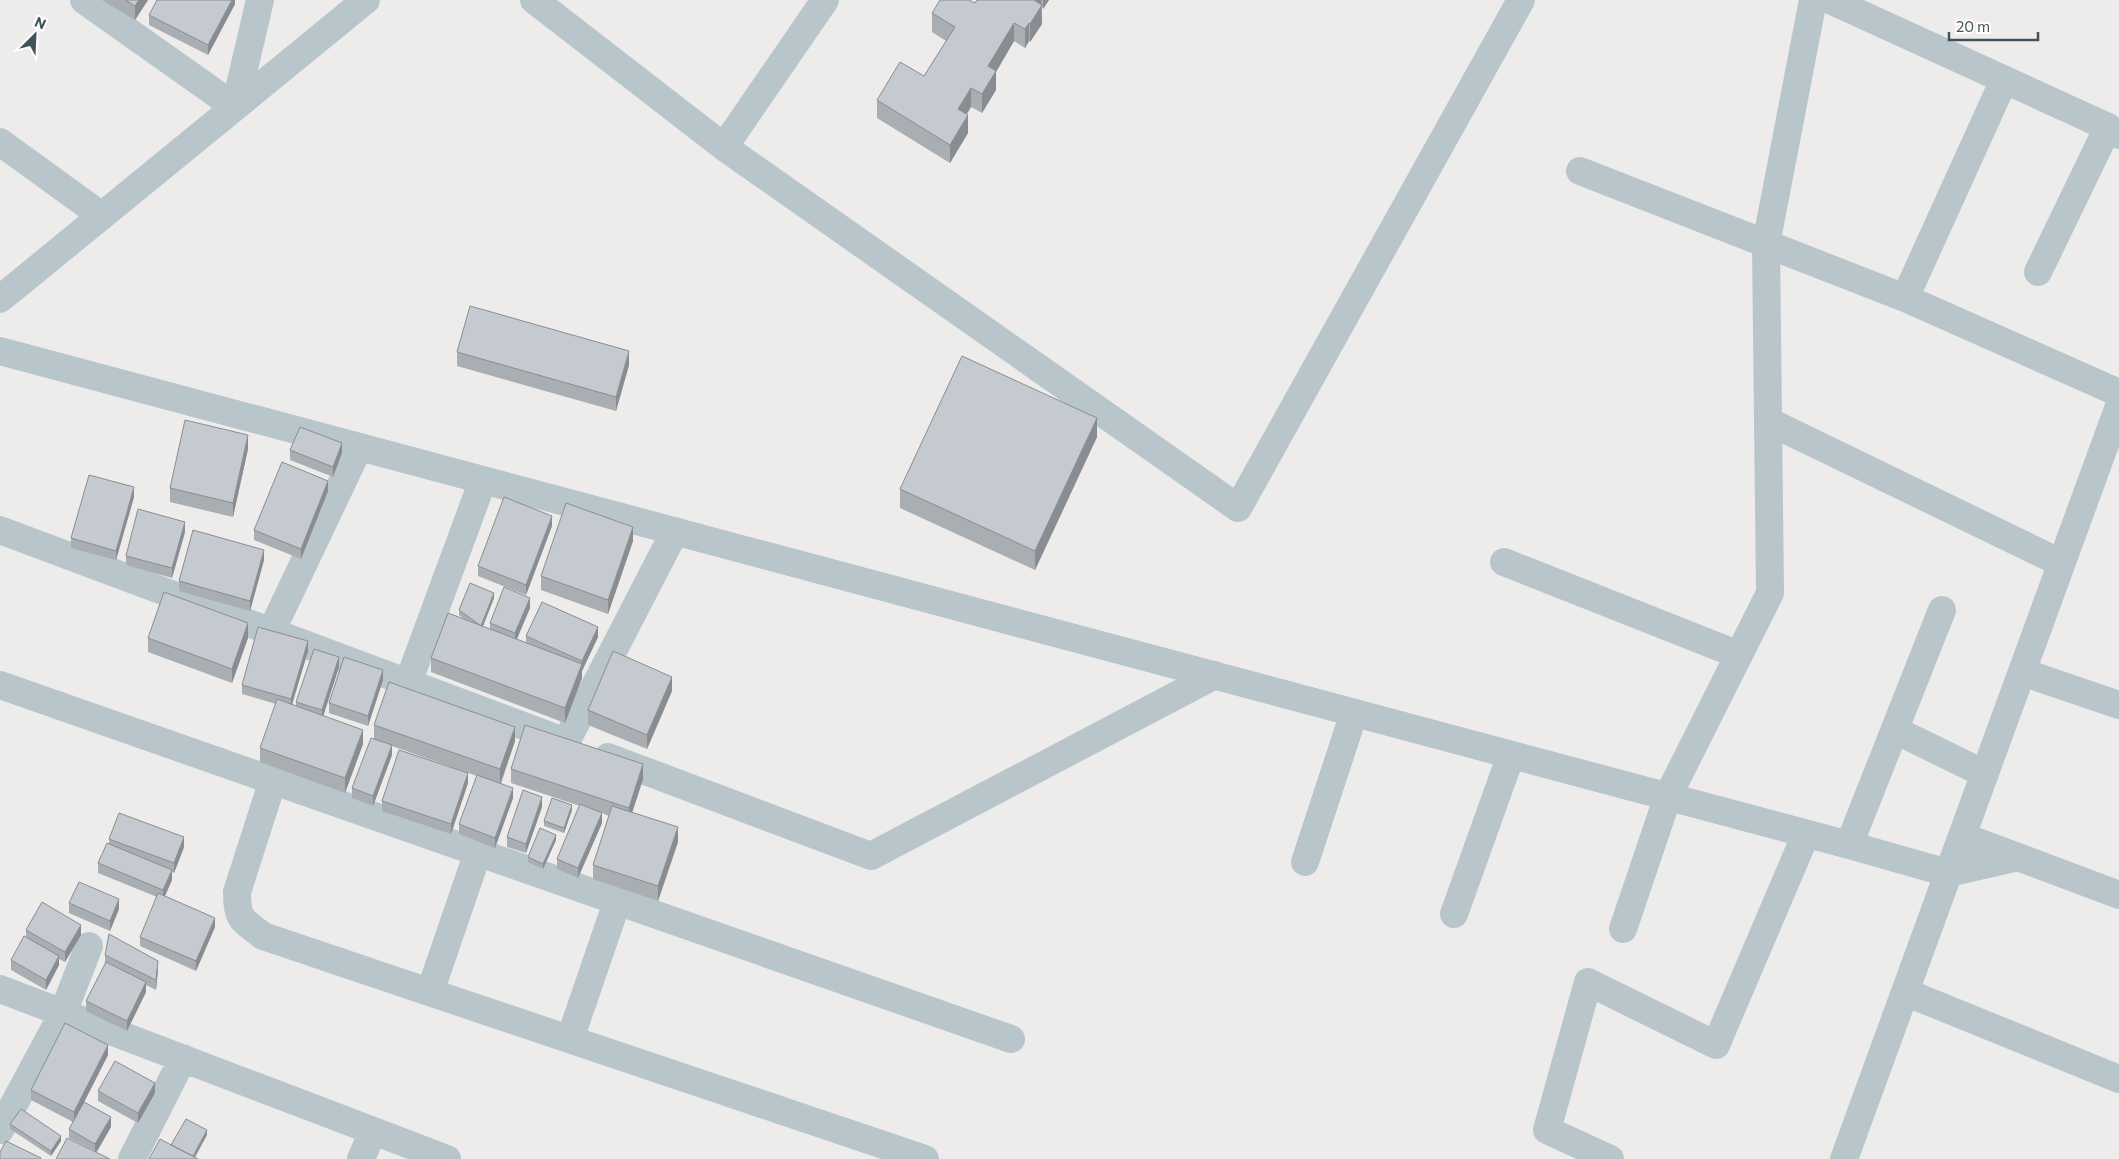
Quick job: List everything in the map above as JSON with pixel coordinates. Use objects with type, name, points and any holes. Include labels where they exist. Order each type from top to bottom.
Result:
[{"type":"street","points":[[84,0],[235,107]]},
{"type":"street","points":[[235,107],[260,0]]},
{"type":"street","points":[[0,299],[366,0]]},
{"type":"street","points":[[534,0],[724,147],[1238,508],[1521,0]]},
{"type":"street","points":[[724,147],[825,0]]},
{"type":"street","points":[[1623,930],[1668,796],[1770,593],[1766,244],[1813,0]]},
{"type":"street","points":[[1830,0],[2113,131],[2038,272]]},
{"type":"street","points":[[1905,298],[2004,80]]},
{"type":"street","points":[[0,142],[102,216]]},
{"type":"street","points":[[1580,171],[1905,298],[2119,393]]},
{"type":"street","points":[[0,351],[1668,796],[1948,873],[2018,857]]},
{"type":"street","points":[[1844,1159],[2119,406]]},
{"type":"street","points":[[1768,421],[2062,563]]},
{"type":"street","points":[[270,632],[359,447]]},
{"type":"street","points":[[408,683],[483,480]]},
{"type":"street","points":[[0,530],[870,856],[1215,676]]},
{"type":"street","points":[[566,742],[675,531]]},
{"type":"street","points":[[1504,562],[1738,656]]},
{"type":"street","points":[[1849,845],[1942,610]]},
{"type":"street","points":[[2022,672],[2119,705]]},
{"type":"street","points":[[0,685],[1011,1040]]},
{"type":"street","points":[[1305,862],[1354,713]]},
{"type":"street","points":[[1895,730],[1985,774]]},
{"type":"street","points":[[1454,914],[1511,755]]},
{"type":"street","points":[[272,780],[237,892],[239,917],[263,936],[925,1159]]},
{"type":"street","points":[[1610,1159],[1547,1130],[1588,982],[1716,1044],[1806,834]]},
{"type":"street","points":[[1962,836],[2119,895]]},
{"type":"street","points":[[430,992],[478,852]]},
{"type":"street","points":[[570,1039],[617,902]]},
{"type":"street","points":[[0,1130],[63,1012],[89,946]]},
{"type":"street","points":[[0,989],[447,1159]]},
{"type":"street","points":[[1905,992],[2119,1079]]},
{"type":"street","points":[[132,1159],[184,1058]]},
{"type":"street","points":[[361,1159],[373,1131]]},
{"type":"building","points":[[125,0],[139,0],[135,6]]},
{"type":"building","points":[[157,0],[232,0],[208,45],[149,15]]},
{"type":"building","points":[[940,0],[969,0],[975,3],[977,0],[1034,0],[1042,5],[1025,29],[1014,23],[988,66],[996,71],[982,94],[971,88],[958,109],[968,115],[950,145],[877,100],[900,62],[924,76],[955,27],[932,13]]},
{"type":"building","points":[[470,306],[629,351],[616,397],[457,352]]},
{"type":"building","points":[[962,356],[1097,418],[1035,551],[900,489]]},
{"type":"building","points":[[185,420],[248,435],[233,503],[170,488]]},
{"type":"building","points":[[300,427],[342,443],[333,467],[290,450]]},
{"type":"building","points":[[282,462],[328,481],[301,549],[254,530]]},
{"type":"building","points":[[89,475],[134,487],[116,551],[71,538]]},
{"type":"building","points":[[504,497],[552,516],[526,585],[478,566]]},
{"type":"building","points":[[566,503],[633,527],[608,600],[541,576]]},
{"type":"building","points":[[138,509],[185,522],[172,568],[126,556]]},
{"type":"building","points":[[193,530],[264,550],[250,601],[179,581]]},
{"type":"building","points":[[470,583],[494,593],[481,626],[459,610]]},
{"type":"building","points":[[504,587],[530,598],[515,633],[490,623]]},
{"type":"building","points":[[164,592],[248,623],[232,669],[148,638]]},
{"type":"building","points":[[542,602],[598,627],[582,661],[526,636]]},
{"type":"building","points":[[448,613],[582,664],[565,708],[431,658]]},
{"type":"building","points":[[258,627],[308,641],[291,699],[242,685]]},
{"type":"building","points":[[314,649],[339,657],[322,710],[296,702]]},
{"type":"building","points":[[613,651],[672,677],[647,735],[588,710]]},
{"type":"building","points":[[344,657],[383,670],[368,716],[329,703]]},
{"type":"building","points":[[389,682],[515,727],[500,769],[374,725]]},
{"type":"building","points":[[277,699],[363,730],[345,778],[260,748]]},
{"type":"building","points":[[525,725],[643,764],[629,808],[511,769]]},
{"type":"building","points":[[371,738],[392,745],[373,796],[352,788]]},
{"type":"building","points":[[399,750],[468,773],[451,824],[382,801]]},
{"type":"building","points":[[477,775],[513,788],[495,838],[459,824]]},
{"type":"building","points":[[523,790],[542,797],[526,844],[507,837]]},
{"type":"building","points":[[552,798],[572,805],[564,828],[544,821]]},
{"type":"building","points":[[580,804],[602,813],[578,868],[557,859]]},
{"type":"building","points":[[612,806],[678,827],[658,886],[593,865]]},
{"type":"building","points":[[119,813],[184,837],[174,863],[109,839]]},
{"type":"building","points":[[540,828],[556,835],[543,864],[528,857]]},
{"type":"building","points":[[107,843],[172,870],[163,890],[98,863]]},
{"type":"building","points":[[79,882],[119,899],[110,921],[69,903]]},
{"type":"building","points":[[158,893],[215,918],[196,961],[140,937]]},
{"type":"building","points":[[42,902],[81,925],[65,952],[26,930]]},
{"type":"building","points":[[109,934],[158,961],[156,980],[105,955]]},
{"type":"building","points":[[24,936],[59,956],[46,980],[11,960]]},
{"type":"building","points":[[106,962],[146,982],[127,1021],[86,1001]]},
{"type":"building","points":[[65,1023],[108,1045],[74,1112],[31,1090]]},
{"type":"building","points":[[115,1061],[155,1083],[138,1113],[98,1091]]},
{"type":"building","points":[[84,1102],[111,1117],[95,1144],[69,1129]]},
{"type":"building","points":[[21,1109],[61,1136],[51,1151],[10,1124]]},
{"type":"building","points":[[186,1119],[207,1130],[193,1156],[171,1145]]},
{"type":"building","points":[[67,1138],[110,1159],[56,1159]]},
{"type":"building","points":[[160,1139],[198,1159],[149,1159]]},
{"type":"building","points":[[6,1141],[41,1159],[0,1159],[0,1152]]}]
